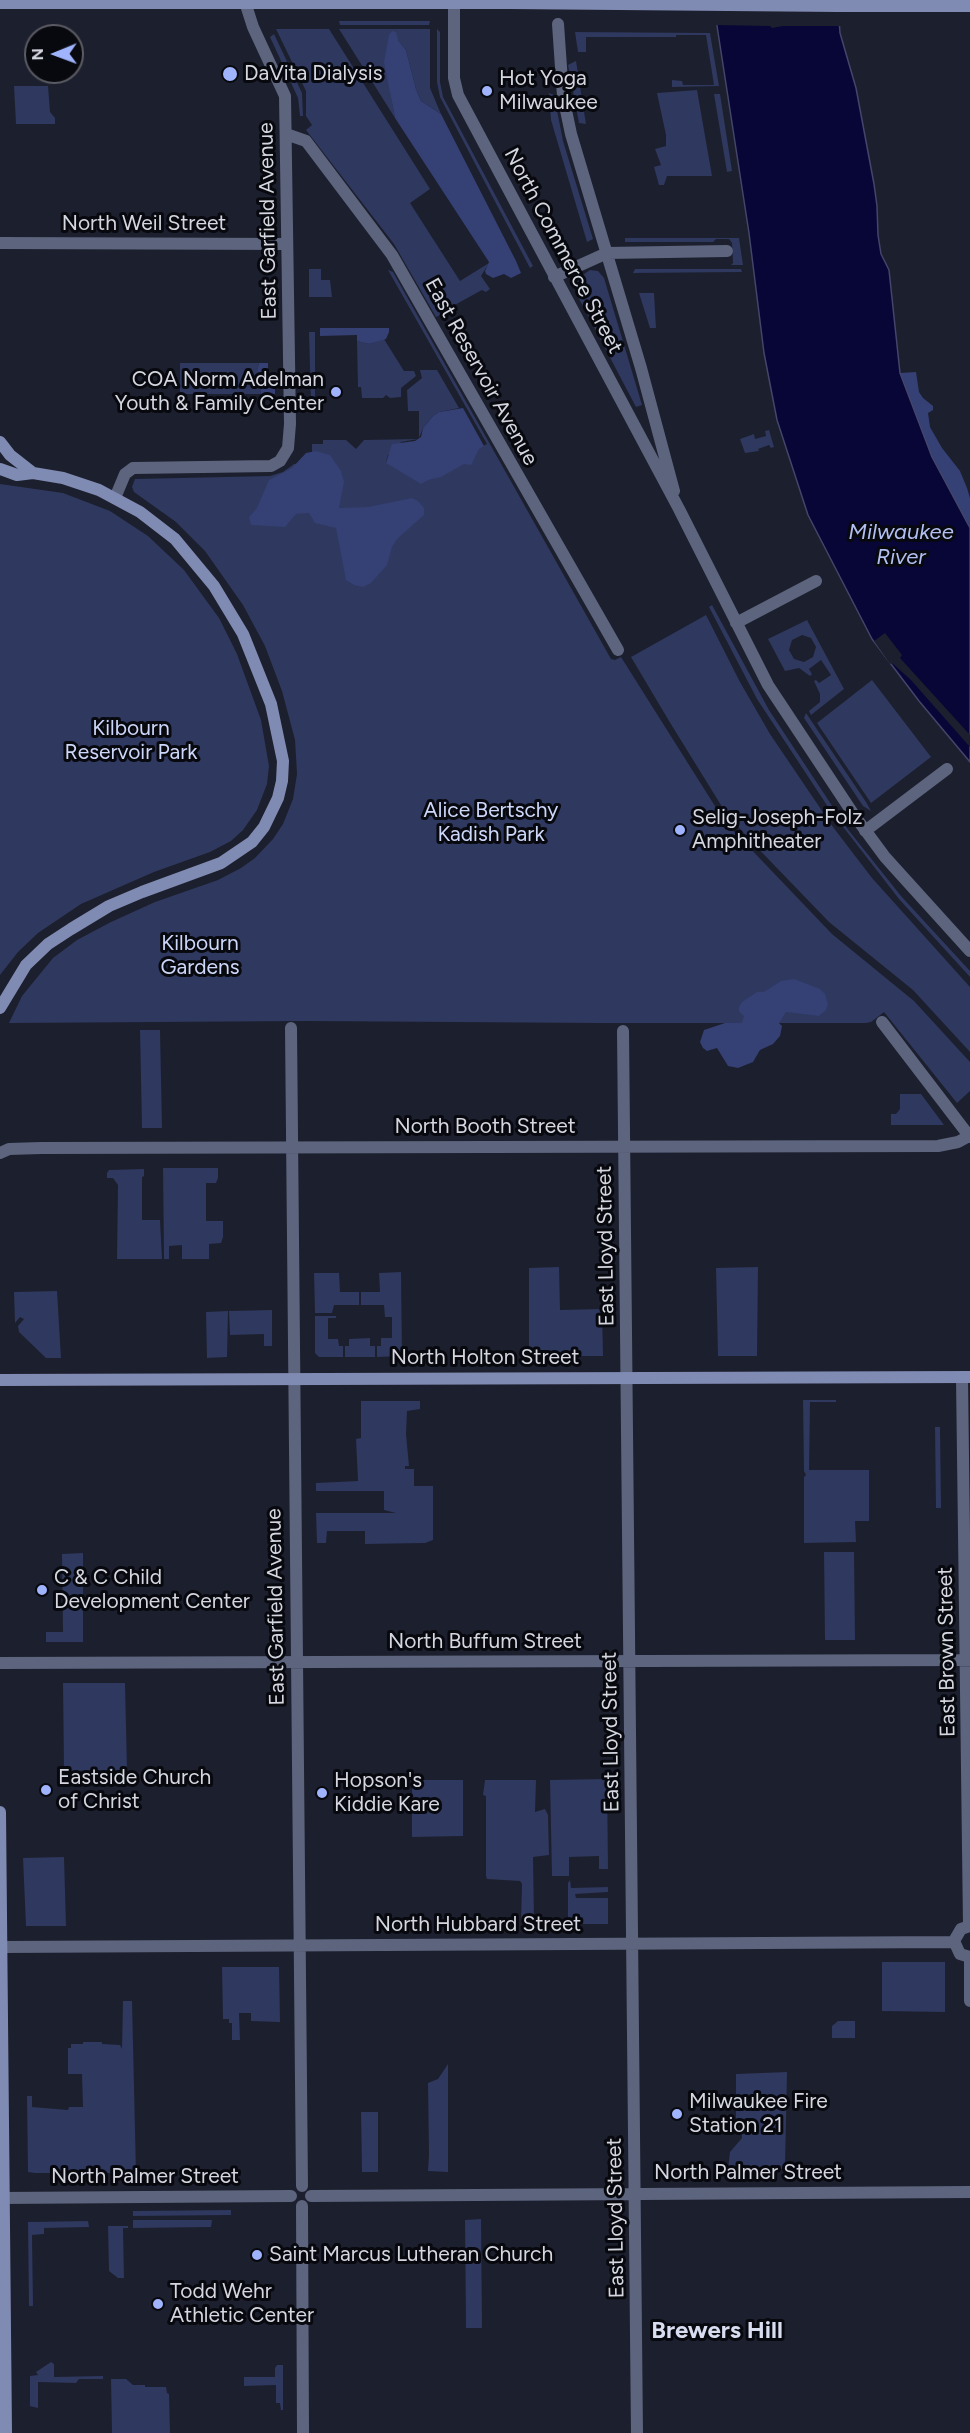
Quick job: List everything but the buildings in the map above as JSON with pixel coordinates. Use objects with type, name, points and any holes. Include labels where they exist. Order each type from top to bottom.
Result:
[{"type":"main road","points":[[0,3],[454,1],[970,6]]},
{"type":"main road","points":[[0,442],[10,455],[33,473]]},
{"type":"main road","points":[[0,469],[17,475]]},
{"type":"main road","points":[[0,475],[33,473],[72,481],[115,498],[148,518],[175,539],[202,570],[235,618],[255,660],[271,704],[280,742],[282,781],[278,798],[264,827],[243,849],[221,863],[109,906],[71,928],[48,944],[26,965],[0,1008]]},
{"type":"main road","name":"North Holton Street","points":[[0,1380],[966,1377]]},
{"type":"main road","points":[[0,1812],[6,2433]]},
{"type":"street","name":"North Commerce Street","points":[[454,1],[454,78],[458,95],[679,509],[775,696],[866,831],[908,885],[970,951]]},
{"type":"street","name":"East Garfield Avenue","points":[[115,498],[125,474],[131,469],[271,466],[280,461],[288,448],[290,424],[285,96],[245,2]]},
{"type":"street","name":"North Commerce Street","points":[[558,24],[566,111],[651,402],[679,509]]},
{"type":"street","name":"East Reservoir Avenue","points":[[286,134],[306,141],[392,255],[618,650]]},
{"type":"street","name":"North Weil Street","points":[[0,243],[287,244]]},
{"type":"street","points":[[554,277],[607,253],[727,251]]},
{"type":"street","points":[[736,623],[816,581]]},
{"type":"street","points":[[866,831],[947,769]]},
{"type":"street","points":[[882,1023],[970,1136]]},
{"type":"street","name":"East Garfield Avenue","points":[[291,1028],[302,2186]]},
{"type":"street","name":"East Lloyd Street","points":[[623,1030],[637,2433]]},
{"type":"street","name":"North Booth Street","points":[[0,1153],[9,1149],[938,1146],[958,1142],[970,1136]]},
{"type":"street","name":"East Brown Street","points":[[966,1377],[970,1926]]},
{"type":"street","name":"North Buffum Street","points":[[0,1663],[968,1660]]},
{"type":"street","points":[[970,1926],[957,1932],[954,1942],[960,1954],[970,1957],[970,2001]]},
{"type":"street","name":"North Hubbard Street","points":[[2,1947],[954,1942]]},
{"type":"street","points":[[302,2186],[308,2189],[311,2196],[308,2203],[302,2206],[295,2203],[291,2196],[294,2189],[302,2186]]},
{"type":"street","name":"North Palmer Street","points":[[311,2196],[970,2192]]},
{"type":"street","name":"North Palmer Street","points":[[2,2198],[291,2196]]},
{"type":"street","points":[[302,2206],[303,2433]]},
{"type":"green space","points":[[339,21],[430,21],[429,25],[340,25]]},
{"type":"green space","points":[[276,29],[329,29],[430,189],[410,203],[460,281],[489,263],[481,276],[490,289],[486,292],[482,290],[451,307],[450,311],[436,317],[394,244],[306,130],[312,125],[306,116],[306,91]]},
{"type":"green space","points":[[339,29],[430,29],[430,88],[441,114],[421,101],[406,50],[398,40],[390,91],[395,118]]},
{"type":"green space","points":[[437,29],[440,32],[440,82],[443,97],[533,266],[530,268],[440,97],[437,82]]},
{"type":"green space","points":[[575,32],[710,33],[719,86],[672,87],[672,80],[682,81],[683,85],[714,85],[706,35],[586,37],[586,52],[578,52]]},
{"type":"green space","points":[[274,34],[302,93],[303,116],[300,116],[298,98],[270,37]]},
{"type":"green space","points":[[576,61],[586,124],[579,123],[568,65]]},
{"type":"green space","points":[[14,86],[48,86],[50,112],[55,118],[55,124],[16,124]]},
{"type":"green space","points":[[697,90],[712,176],[667,176],[664,185],[659,185],[654,167],[661,165],[655,149],[666,146],[666,135],[657,93]]},
{"type":"green space","points":[[549,93],[554,95],[563,141],[593,239],[587,242],[551,120]]},
{"type":"green space","points":[[714,94],[720,94],[732,171],[727,172]]},
{"type":"green space","points":[[625,238],[739,238],[743,265],[731,265],[733,263],[732,243],[729,239],[716,239],[713,242],[625,242]]},
{"type":"green space","points":[[309,269],[321,269],[321,280],[330,280],[332,297],[309,297]]},
{"type":"green space","points":[[635,269],[741,269],[742,272],[633,273]]},
{"type":"green space","name":"Alice Bertschy Kadish Park","points":[[388,270],[393,272],[611,659],[621,657],[725,822],[832,934],[914,1001],[970,1062],[970,1091],[957,1103],[884,1012],[866,1023],[307,1021],[9,1023],[22,996],[53,958],[77,940],[111,922],[155,902],[218,880],[241,868],[255,858],[273,839],[283,824],[293,799],[297,774],[295,740],[282,691],[265,646],[243,605],[205,551],[176,522],[134,492],[132,487],[135,479],[270,476],[283,472],[294,464],[308,463],[312,456],[312,444],[323,444],[323,440],[346,440],[356,449],[364,440],[418,439],[401,442],[388,455],[386,462],[444,464],[487,444]]},
{"type":"green space","points":[[590,270],[598,271],[604,278],[642,405],[636,407],[575,291],[577,279]]},
{"type":"green space","points":[[639,293],[654,293],[656,328],[650,328]]},
{"type":"green space","points":[[309,332],[315,332],[315,399],[322,399],[322,405],[314,405],[314,401],[311,402]]},
{"type":"green space","points":[[384,339],[404,371],[414,371],[416,376],[401,388],[401,397],[390,398],[386,395],[383,398],[362,398],[361,387],[358,387],[357,341],[369,344]]},
{"type":"green space","points":[[180,363],[259,363],[257,371],[261,394],[180,394]]},
{"type":"green space","points":[[420,370],[437,370],[459,408],[439,412],[433,416],[423,428],[419,438],[419,411],[408,411],[407,390],[422,378]]},
{"type":"green space","points":[[769,430],[774,447],[771,448],[769,445],[758,449],[759,451],[745,453],[740,439],[754,434],[755,439],[766,436],[765,431]]},
{"type":"green space","name":"Kilbourn Reservoir Park","points":[[0,484],[63,493],[110,511],[148,536],[184,570],[219,618],[237,654],[261,720],[269,766],[267,784],[257,810],[243,830],[231,841],[210,852],[154,872],[81,904],[38,933],[18,952],[0,975]]},
{"type":"green space","points":[[712,605],[769,710],[846,827],[901,896],[970,971],[970,977],[899,899],[830,810],[757,699],[709,607]]},
{"type":"green space","points":[[706,615],[770,734],[833,827],[872,878],[970,987],[970,1052],[913,990],[829,922],[748,838],[724,810],[669,721],[631,657]]},
{"type":"green space","points":[[807,620],[844,689],[811,715],[809,711],[820,702],[820,694],[814,681],[819,683],[831,675],[821,660],[809,669],[812,674],[810,676],[799,668],[785,671],[768,639]],"holes":[[[802,635],[811,638],[816,647],[813,657],[804,662],[794,659],[789,650],[792,640]]]},
{"type":"green space","points":[[872,680],[931,757],[871,803],[817,723]]},
{"type":"green space","points":[[806,713],[871,811],[863,806],[804,718]]},
{"type":"green space","points":[[140,1030],[160,1030],[162,1128],[142,1128]]},
{"type":"green space","points":[[900,1094],[921,1094],[944,1125],[891,1125],[891,1114],[896,1114],[900,1109]]},
{"type":"green space","points":[[163,1168],[218,1168],[216,1183],[206,1183],[206,1221],[223,1221],[223,1237],[221,1243],[209,1244],[209,1259],[182,1259],[182,1245],[169,1246],[169,1259],[164,1259]]},
{"type":"green space","points":[[144,1169],[142,1220],[160,1220],[162,1259],[117,1259],[118,1185],[113,1178],[107,1178],[107,1173],[109,1170]]},
{"type":"green space","points":[[559,1267],[560,1310],[602,1309],[603,1356],[529,1356],[529,1268]]},
{"type":"green space","points":[[758,1267],[757,1356],[718,1356],[716,1268]]},
{"type":"green space","points":[[401,1272],[402,1356],[377,1357],[377,1346],[381,1346],[381,1338],[392,1338],[392,1317],[385,1317],[384,1305],[361,1305],[361,1292],[380,1292],[379,1273]]},
{"type":"green space","points":[[314,1273],[339,1273],[340,1292],[359,1292],[359,1305],[334,1305],[332,1313],[315,1313]]},
{"type":"green space","points":[[57,1291],[61,1358],[46,1358],[19,1332],[18,1326],[24,1319],[20,1317],[15,1323],[14,1292]]},
{"type":"green space","points":[[272,1310],[272,1346],[264,1346],[264,1334],[230,1335],[229,1311]]},
{"type":"green space","points":[[228,1311],[227,1357],[207,1358],[206,1312]]},
{"type":"green space","points":[[315,1316],[336,1316],[336,1318],[328,1318],[328,1339],[338,1339],[339,1346],[343,1346],[343,1357],[319,1357],[315,1353]]},
{"type":"green space","points":[[370,1338],[370,1346],[375,1346],[375,1357],[345,1357],[345,1346],[349,1346],[349,1339]]},
{"type":"green space","points":[[803,1400],[836,1400],[836,1402],[810,1402],[809,1470],[869,1470],[869,1521],[855,1521],[856,1542],[804,1543],[804,1477],[806,1475],[804,1471]]},
{"type":"green space","points":[[361,1401],[420,1401],[420,1409],[407,1411],[406,1434],[409,1466],[405,1466],[405,1469],[414,1469],[414,1486],[433,1486],[433,1540],[425,1543],[365,1544],[365,1531],[327,1531],[326,1543],[317,1543],[316,1513],[396,1513],[384,1510],[384,1491],[316,1491],[316,1483],[358,1481],[356,1439],[361,1438]]},
{"type":"green space","points":[[935,1427],[940,1427],[941,1508],[936,1508]]},
{"type":"green space","points":[[824,1552],[854,1552],[855,1640],[825,1640]]},
{"type":"green space","points":[[83,1553],[83,1642],[46,1642],[46,1632],[63,1632],[62,1554]]},
{"type":"green space","points":[[63,1683],[125,1683],[127,1770],[64,1771]]},
{"type":"green space","points":[[607,1779],[608,1869],[599,1869],[599,1856],[569,1857],[569,1876],[552,1876],[550,1780]]},
{"type":"green space","points":[[412,1780],[463,1780],[463,1836],[412,1837]]},
{"type":"green space","points":[[485,1780],[536,1780],[535,1812],[545,1809],[548,1815],[549,1855],[533,1857],[534,1920],[538,1920],[538,1924],[521,1921],[522,1884],[520,1881],[487,1879],[486,1796],[483,1795]]},
{"type":"green space","points":[[64,1857],[66,1926],[26,1926],[23,1858]]},
{"type":"green space","points":[[570,1880],[571,1888],[608,1887],[608,1892],[575,1894],[576,1898],[608,1898],[608,1924],[568,1924],[568,1883]]},
{"type":"green space","points":[[882,1962],[945,1962],[945,2012],[882,2011]]},
{"type":"green space","points":[[222,1967],[279,1967],[280,2022],[251,2021],[251,2013],[239,2013],[240,2040],[232,2040],[232,2023],[229,2023],[229,2019],[223,2019]]},
{"type":"green space","points":[[123,2001],[132,2001],[136,2173],[28,2172],[27,2096],[32,2096],[32,2107],[68,2110],[69,2107],[83,2107],[82,2074],[68,2074],[68,2048],[71,2048],[71,2044],[102,2042],[102,2044],[120,2045],[122,2049]]},
{"type":"green space","points":[[838,2021],[855,2021],[855,2038],[832,2038],[832,2026]]},
{"type":"green space","points":[[448,2064],[448,2172],[428,2171],[428,2083],[438,2079]]},
{"type":"green space","points":[[787,2072],[785,2165],[789,2165],[789,2169],[728,2169],[730,2152],[742,2138],[741,2125],[736,2123],[736,2074]]},
{"type":"green space","points":[[361,2112],[378,2112],[378,2172],[362,2172]]},
{"type":"green space","points":[[231,2210],[231,2215],[133,2216],[133,2211]]},
{"type":"green space","points":[[481,2219],[482,2328],[466,2328],[465,2220]]},
{"type":"green space","points":[[133,2220],[212,2220],[211,2227],[133,2228]]},
{"type":"green space","points":[[88,2221],[89,2227],[44,2228],[44,2234],[32,2235],[33,2306],[29,2306],[28,2222]]},
{"type":"green space","points":[[108,2226],[128,2226],[128,2228],[123,2228],[124,2278],[118,2278],[109,2271]]},
{"type":"green space","points":[[51,2362],[54,2364],[54,2377],[103,2376],[103,2379],[79,2379],[76,2383],[38,2382],[38,2408],[30,2406],[30,2376],[38,2375],[36,2372]]},
{"type":"green space","points":[[277,2365],[283,2365],[283,2410],[281,2410],[280,2403],[276,2403],[276,2385],[244,2386],[244,2377],[275,2377]]},
{"type":"green space","points":[[111,2379],[126,2379],[133,2385],[145,2385],[145,2387],[166,2387],[169,2394],[170,2433],[112,2433]]},
{"type":"shaded area","points":[[392,31],[396,32],[398,40],[406,50],[421,101],[441,114],[521,273],[511,278],[504,274],[493,278],[486,274],[489,262],[395,118],[384,62],[389,35]]},
{"type":"shaded area","points":[[320,328],[389,328],[389,332],[386,339],[369,344],[357,341],[357,335],[320,336]]},
{"type":"shaded area","points":[[259,363],[268,363],[268,373],[275,384],[275,394],[261,394],[257,371]]},
{"type":"shaded area","points":[[916,372],[919,392],[933,406],[933,410],[928,413],[930,427],[942,448],[960,471],[967,488],[970,498],[970,528],[932,457],[900,373]]},
{"type":"shaded area","points":[[463,408],[484,446],[479,449],[471,465],[464,464],[441,477],[421,484],[386,463],[392,444],[415,441],[421,437],[423,428],[433,416],[439,412]]},
{"type":"shaded area","points":[[316,451],[330,455],[341,471],[344,482],[339,508],[368,507],[412,498],[424,508],[424,515],[397,539],[387,565],[371,583],[363,587],[346,580],[336,528],[315,523],[309,513],[296,514],[285,527],[251,525],[249,517],[257,508],[269,480],[292,468],[306,453]]},
{"type":"shaded area","points":[[794,979],[820,989],[825,994],[828,1004],[826,1010],[819,1016],[786,1012],[779,1023],[782,1026],[780,1036],[773,1044],[760,1050],[753,1062],[738,1068],[728,1066],[717,1048],[707,1051],[703,1048],[700,1042],[704,1030],[725,1023],[742,1023],[744,1016],[739,1011],[739,1007],[742,1002],[781,981]]},
{"type":"water","name":"Milwaukee River","points":[[713,0],[838,5],[840,33],[856,88],[874,184],[881,254],[889,270],[900,373],[932,457],[970,528],[970,762],[919,701],[872,639],[808,515],[777,420],[764,353],[749,233]]},
{"type":"pier","points":[[710,0],[841,0],[842,26],[772,28],[770,26],[715,25]]},
{"type":"pier","points":[[885,633],[902,655],[900,658],[970,735],[970,747],[911,680],[892,663],[890,664],[874,641]]},
{"type":"place","name":"DaVita Dialysis","points":[[230,74]]},
{"type":"place","name":"Hot Yoga Milwaukee","points":[[487,91]]},
{"type":"place","name":"COA Norm Adelman Youth & Family Center","points":[[336,392]]},
{"type":"place","name":"Selig-Joseph-Folz Amphitheater","points":[[680,830]]},
{"type":"place","name":"C & C Child Development Center","points":[[42,1590]]},
{"type":"place","name":"Eastside Church of Christ","points":[[46,1790]]},
{"type":"place","name":"Hopson's Kiddie Kare","points":[[322,1793]]},
{"type":"place","name":"Milwaukee Fire Station 21","points":[[677,2114]]},
{"type":"place","name":"Saint Marcus Lutheran Church","points":[[257,2255]]},
{"type":"place","name":"Todd Wehr Athletic Center","points":[[158,2304]]},
{"type":"district","name":"Brewers Hill","points":[[717,2331]]},
{"type":"park label","name":"Kilbourn Gardens","points":[[200,956]]}]
